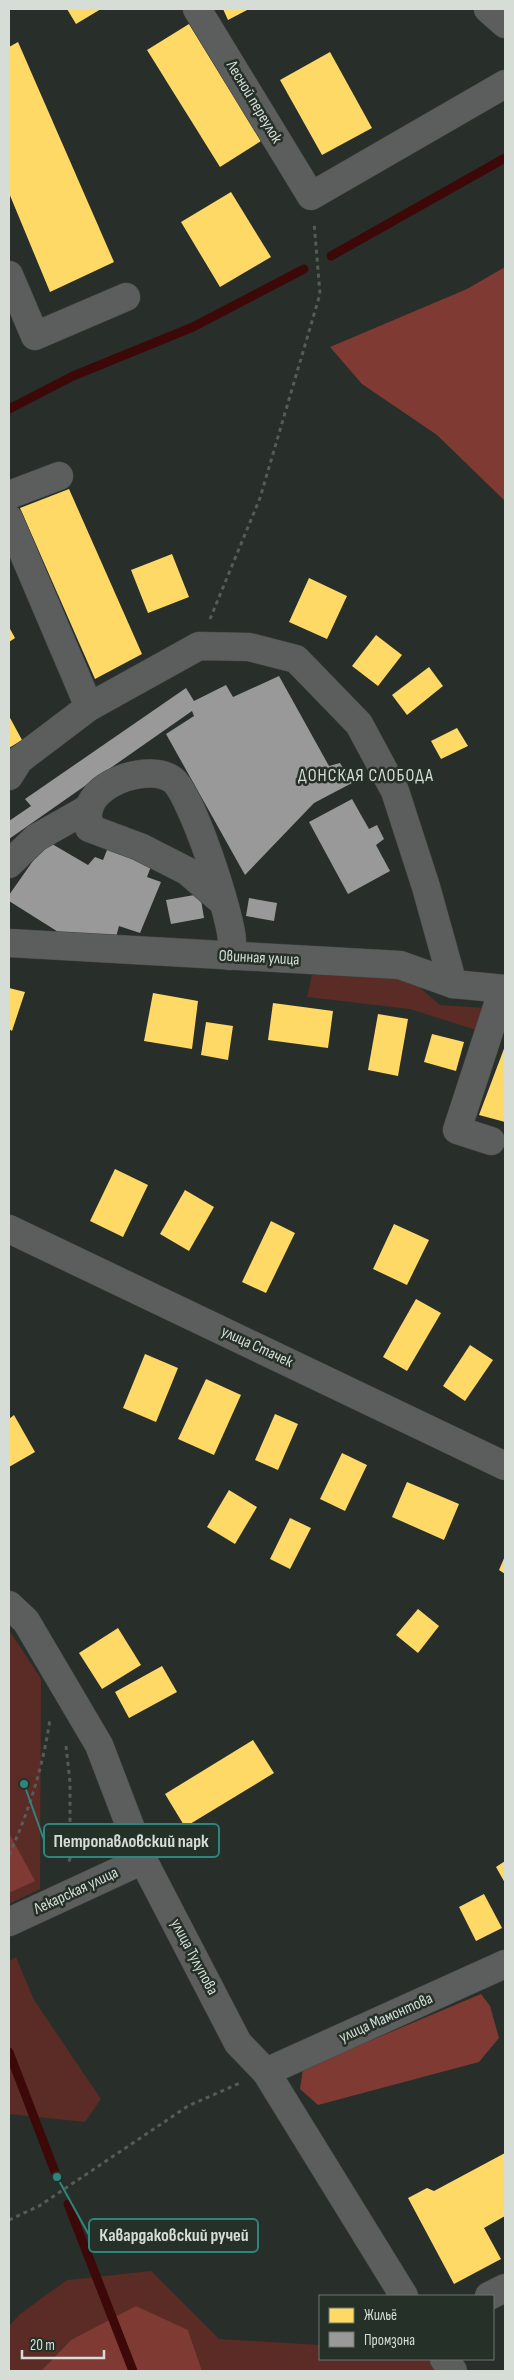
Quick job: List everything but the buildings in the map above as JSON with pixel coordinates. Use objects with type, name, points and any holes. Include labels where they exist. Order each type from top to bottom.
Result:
[{"type":"street","name":"Лесной переулок","points":[[197,9],[311,196]]},
{"type":"street","points":[[488,9],[505,24]]},
{"type":"street","points":[[311,196],[505,84]]},
{"type":"street","points":[[9,276],[35,336],[126,297]]},
{"type":"street","points":[[9,495],[59,476]]},
{"type":"street","points":[[9,519],[89,707]]},
{"type":"street","points":[[9,776],[19,760],[89,707],[199,646],[249,647],[296,659],[359,724],[395,791],[426,887],[453,984]]},
{"type":"street","points":[[9,864],[36,838],[89,808],[101,791],[118,780],[151,772],[174,780],[192,812],[221,888],[232,941],[230,956]]},
{"type":"street","points":[[89,808],[89,828],[140,847],[186,871],[224,903]]},
{"type":"street","name":"Овинная улица","points":[[9,942],[400,965],[453,984],[504,989]]},
{"type":"street","points":[[491,1141],[457,1130],[504,989]]},
{"type":"street","name":"улица Стачек","points":[[9,1229],[505,1466]]},
{"type":"street","name":"улица Тулупова","points":[[9,1605],[26,1621],[99,1746],[143,1860],[238,2043],[266,2072],[403,2295]]},
{"type":"street","name":"Лекарская улица","points":[[9,1922],[143,1860]]},
{"type":"street","name":"улица Мамонтова","points":[[266,2072],[505,1964]]},
{"type":"street","points":[[491,2295],[505,2288]]},
{"type":"street","points":[[445,2360],[453,2371]]},
{"type":"path","points":[[199,646],[260,498],[320,294],[311,196]]},
{"type":"path","points":[[9,1855],[23,1823],[44,1760],[57,1674]]},
{"type":"path","points":[[55,1901],[70,1858],[70,1782],[65,1742]]},
{"type":"path","points":[[9,2220],[39,2206],[188,2106],[266,2072]]},
{"type":"shaded area","points":[[505,267],[505,501],[437,435],[362,384],[330,347],[467,289]]},
{"type":"shaded area","points":[[312,975],[405,975],[440,1005],[504,1009],[479,1031],[410,1009],[307,997]]},
{"type":"shaded area","points":[[9,1630],[41,1679],[40,1889],[9,1904]]},
{"type":"shaded area","points":[[9,1833],[35,1881],[9,1893]]},
{"type":"shaded area","points":[[16,1957],[34,2000],[101,2099],[85,2122],[9,2114],[9,1961]]},
{"type":"shaded area","points":[[481,1994],[490,2006],[499,2038],[479,2062],[318,2105],[300,2089],[303,2069]]},
{"type":"shaded area","points":[[151,2271],[219,2339],[319,2345],[319,2360],[433,2360],[441,2371],[202,2371],[188,2330],[71,2340],[41,2371],[9,2371],[9,2326],[20,2314],[67,2280]]},
{"type":"shaded area","points":[[136,2306],[188,2330],[202,2371],[41,2371],[71,2340]]},
{"type":"waterway","points":[[331,256],[505,158]]},
{"type":"waterway","points":[[9,409],[73,376],[193,327],[304,269]]},
{"type":"waterway","points":[[9,2052],[57,2177]]},
{"type":"waterway","points":[[68,2204],[133,2371]]},
{"type":"place","name":"Петропавловский парк","points":[[24,1784]]},
{"type":"place","name":"Кавардаковский ручей","points":[[57,2177]]},
{"type":"district","name":"ДОНСКАЯ СЛОБОДА","points":[[366,775]]}]
